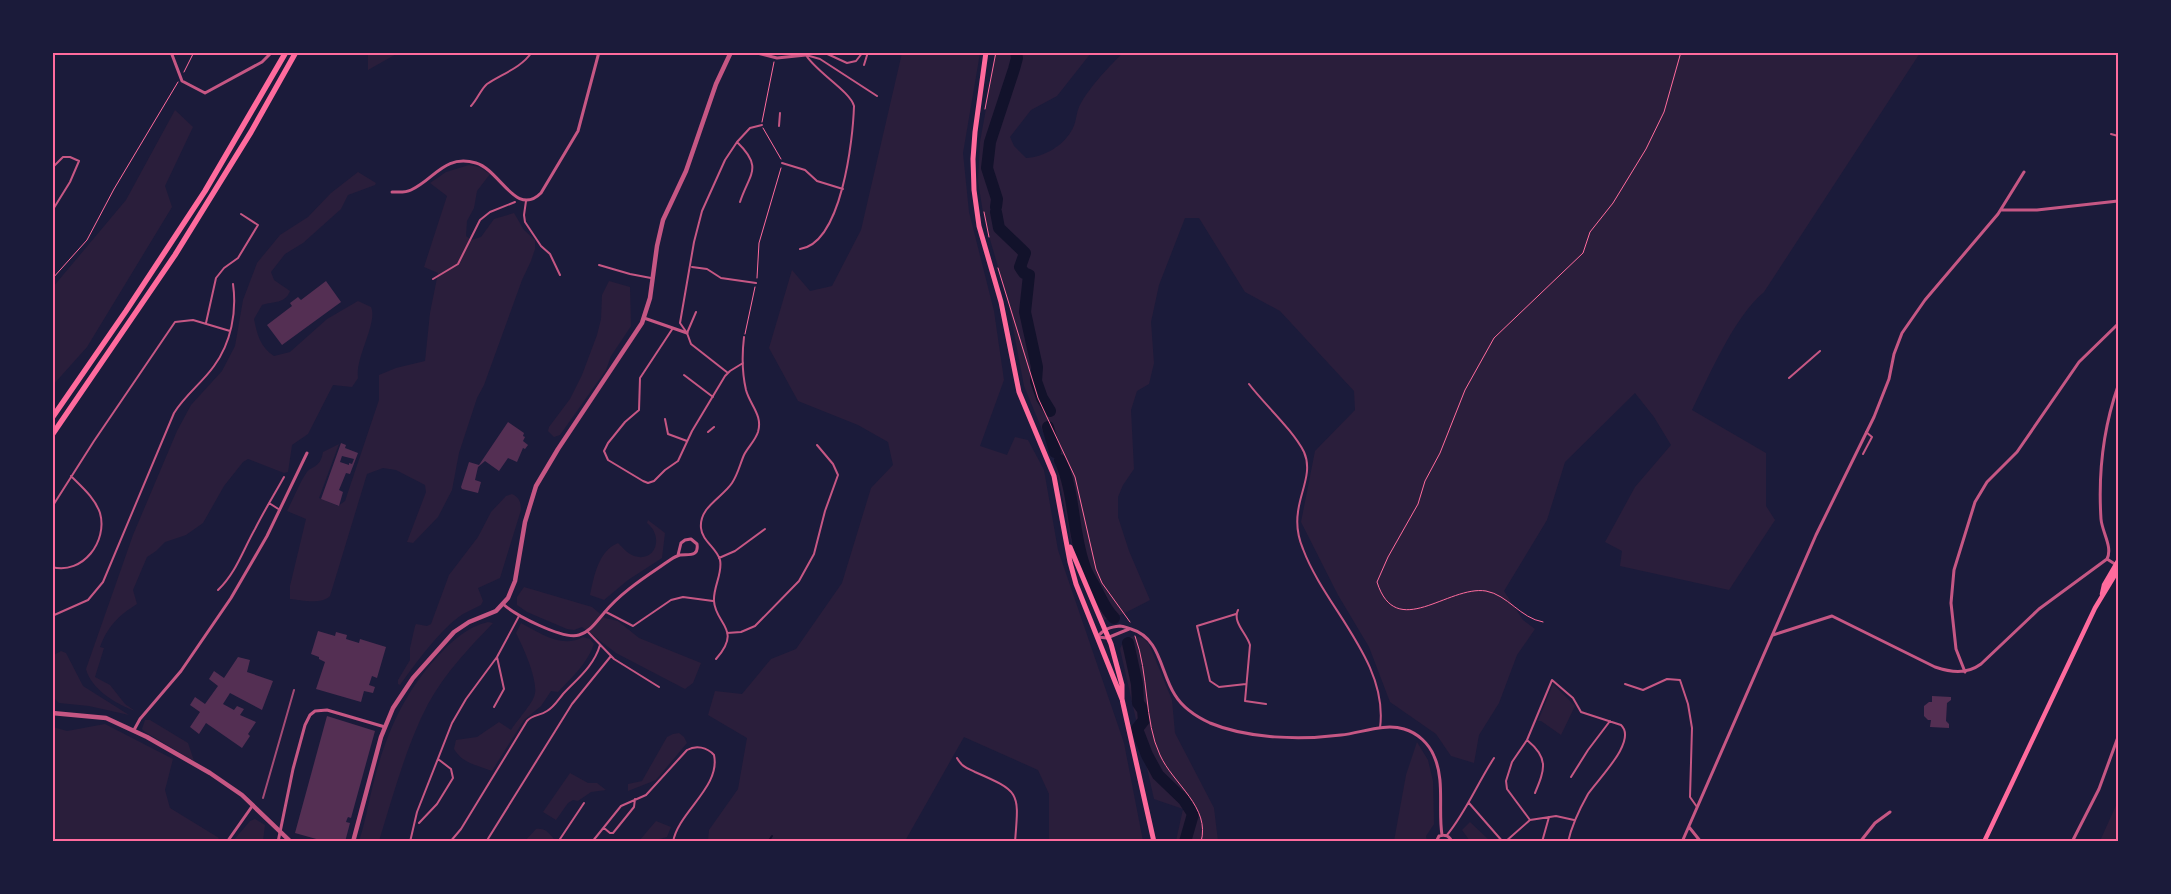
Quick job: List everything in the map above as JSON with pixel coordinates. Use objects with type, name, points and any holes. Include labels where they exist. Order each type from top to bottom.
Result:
[{"type":"highway","points":[[52,418],[168,250],[253,112],[286,52]]},
{"type":"highway","points":[[52,435],[175,255],[251,132],[296,52]]},
{"type":"main road","points":[[986,52],[973,145],[973,173],[982,238],[1000,302],[1016,382],[1024,408],[1052,467],[1076,584],[1122,699],[1154,842]]},
{"type":"main road","points":[[1068,542],[1111,644],[1122,685],[1122,699]]},
{"type":"main road","points":[[1984,842],[2102,596],[2104,585],[2118,565]]},
{"type":"street","points":[[172,52],[180,79],[205,94],[262,62],[272,52]]},
{"type":"street","points":[[392,192],[410,191],[439,169],[455,162],[465,162],[475,163],[487,168],[514,196],[526,201],[534,199],[541,193],[575,138],[583,117],[599,52]]},
{"type":"street","points":[[353,842],[385,727],[405,689],[444,643],[460,628],[496,611],[503,604],[512,590],[515,581],[528,510],[542,474],[611,372],[644,318],[663,220],[686,171],[713,92],[731,52]]},
{"type":"street","points":[[753,52],[775,58],[806,55]]},
{"type":"street","points":[[1682,842],[1821,525],[1866,432],[1885,388],[1894,354],[1906,326],[2001,210],[2024,172]]},
{"type":"street","points":[[2001,210],[2037,210],[2118,201]]},
{"type":"street","points":[[644,318],[687,333]]},
{"type":"street","points":[[1965,672],[1956,649],[1951,602],[1954,570],[1975,502],[1987,482],[2017,452],[2079,362],[2118,324]]},
{"type":"street","points":[[1772,635],[1832,616],[1934,667],[1948,671],[1965,672],[1981,664],[2039,609],[2107,559],[2110,551],[2101,519],[2101,453],[2107,422],[2118,386]]},
{"type":"street","points":[[134,730],[140,719],[181,672],[251,566],[307,453]]},
{"type":"street","points":[[503,604],[519,616],[565,635],[578,636],[587,631],[628,590],[678,555],[688,556],[695,554],[697,544],[691,539],[685,540],[681,543],[678,555]]},
{"type":"street","points":[[2107,559],[2118,565]]},
{"type":"street","points":[[1097,637],[1104,630],[1123,626],[1140,632],[1152,642],[1168,682],[1178,699],[1189,710],[1211,723],[1246,732],[1297,738],[1327,737],[1391,727],[1411,732],[1423,740],[1432,752],[1438,766],[1442,835],[1436,842]]},
{"type":"street","points":[[1097,637],[1107,638],[1130,629]]},
{"type":"street","points":[[278,842],[291,775],[310,714],[315,711],[327,710],[385,727]]},
{"type":"street","points":[[52,713],[106,718],[134,730],[210,773],[253,805],[291,842]]},
{"type":"street","points":[[2072,842],[2099,788],[2118,736]]},
{"type":"street","points":[[227,842],[253,805]]},
{"type":"street","points":[[1860,842],[1878,820],[1890,812]]},
{"type":"street","points":[[1689,827],[1701,842]]},
{"type":"street","points":[[1442,835],[1447,835],[1452,842]]},
{"type":"lane","points":[[470,106],[478,99],[485,86],[523,62],[532,52]]},
{"type":"lane","points":[[806,55],[813,52]]},
{"type":"lane","points":[[823,52],[847,63],[856,61],[863,52]]},
{"type":"lane","points":[[864,65],[868,52]]},
{"type":"lane","points":[[806,55],[820,58],[856,84],[877,96]]},
{"type":"lane","points":[[800,249],[812,244],[822,233],[837,205],[847,171],[853,103],[812,65],[806,55]]},
{"type":"lane","points":[[779,126],[780,113]]},
{"type":"lane","points":[[728,373],[691,344],[687,333],[680,323],[694,242],[705,203],[725,160],[737,142],[750,128],[762,126]]},
{"type":"lane","points":[[2111,134],[2118,136]]},
{"type":"lane","points":[[737,142],[749,156],[753,168],[752,176],[740,202]]},
{"type":"lane","points":[[52,168],[63,157],[70,157],[79,161],[70,182],[52,212]]},
{"type":"lane","points":[[782,163],[805,170],[817,180],[842,190]]},
{"type":"lane","points":[[526,201],[525,222],[541,246],[550,254],[560,275]]},
{"type":"lane","points":[[434,279],[458,264],[480,220],[490,212],[515,202]]},
{"type":"lane","points":[[206,324],[216,278],[224,268],[238,258],[258,225],[242,214]]},
{"type":"lane","points":[[599,265],[653,278]]},
{"type":"lane","points":[[691,266],[707,269],[721,278],[756,283]]},
{"type":"lane","points":[[52,616],[88,600],[103,582],[174,413],[184,399],[215,366],[230,331],[235,299],[233,284]]},
{"type":"lane","points":[[687,333],[696,312]]},
{"type":"lane","points":[[52,508],[71,476],[175,322],[186,320],[230,331]]},
{"type":"lane","points":[[673,328],[640,378],[639,410],[625,422],[608,443],[604,454],[611,462],[648,483],[677,463],[728,373],[743,364]]},
{"type":"lane","points":[[716,659],[724,649],[727,633],[714,601],[719,572],[719,558],[702,535],[701,522],[708,506],[734,481],[744,456],[757,435],[758,413],[746,392],[743,364],[744,337]]},
{"type":"lane","points":[[1789,378],[1820,351]]},
{"type":"lane","points":[[684,375],[713,397]]},
{"type":"lane","points":[[1248,384],[1303,452],[1307,471],[1298,511],[1299,537],[1320,584],[1366,657],[1379,695],[1382,714],[1380,728]]},
{"type":"lane","points":[[665,419],[668,434],[688,441]]},
{"type":"lane","points":[[708,432],[714,427]]},
{"type":"lane","points":[[1863,454],[1872,437],[1866,432]]},
{"type":"lane","points":[[727,633],[746,630],[760,622],[795,586],[812,558],[838,475],[833,464],[817,445]]},
{"type":"lane","points":[[52,567],[62,569],[81,563],[94,548],[101,531],[99,512],[94,502],[71,476]]},
{"type":"lane","points":[[218,590],[229,580],[284,477]]},
{"type":"lane","points":[[269,503],[280,510]]},
{"type":"lane","points":[[719,558],[735,551],[765,529]]},
{"type":"lane","points":[[605,611],[631,626],[640,623],[671,600],[683,597],[714,601]]},
{"type":"lane","points":[[1238,610],[1236,614],[1237,621],[1248,638],[1250,645],[1245,701],[1266,704]]},
{"type":"lane","points":[[1236,614],[1197,626],[1210,681],[1219,687],[1246,684]]},
{"type":"lane","points":[[410,842],[416,816],[457,714],[497,657],[519,616]]},
{"type":"lane","points":[[587,631],[611,656],[630,671],[659,687]]},
{"type":"lane","points":[[450,842],[459,832],[526,721],[532,716],[541,715],[553,706],[586,670],[597,655],[600,645]]},
{"type":"lane","points":[[486,842],[572,704],[611,656]]},
{"type":"lane","points":[[494,707],[504,689],[497,657]]},
{"type":"lane","points":[[1625,684],[1643,690],[1667,679],[1680,680],[1691,717],[1690,797],[1696,807]]},
{"type":"lane","points":[[1530,820],[1505,784],[1512,762],[1527,740],[1552,680],[1574,698],[1581,712],[1624,726],[1625,740],[1616,758],[1593,787],[1574,820],[1568,842]]},
{"type":"lane","points":[[1571,777],[1610,721]]},
{"type":"lane","points":[[1527,740],[1538,749],[1543,757],[1543,770],[1535,793]]},
{"type":"lane","points":[[592,842],[621,806],[650,790],[690,748],[703,748],[712,753],[714,764],[707,785],[680,824],[673,842]]},
{"type":"lane","points":[[957,758],[964,767],[1006,786],[1015,795],[1018,805],[1015,842]]},
{"type":"lane","points":[[1447,835],[1469,804],[1494,758]]},
{"type":"lane","points":[[419,823],[439,800],[452,778],[449,767],[438,759]]},
{"type":"lane","points":[[604,828],[610,834],[613,833],[634,807],[635,799]]},
{"type":"lane","points":[[558,842],[584,803]]},
{"type":"lane","points":[[1469,804],[1504,842],[1530,820],[1548,816],[1574,820]]},
{"type":"lane","points":[[1542,842],[1548,816]]},
{"type":"path","points":[[52,279],[87,240],[114,189],[180,79],[194,52]]},
{"type":"path","points":[[984,113],[996,52]]},
{"type":"path","points":[[1543,622],[1530,619],[1498,596],[1483,591],[1470,591],[1435,604],[1408,609],[1394,609],[1383,599],[1377,582],[1388,557],[1418,504],[1425,481],[1440,453],[1465,390],[1494,338],[1583,253],[1590,232],[1613,203],[1646,149],[1660,120],[1681,52]]},
{"type":"path","points":[[744,337],[756,283],[761,236],[782,163],[762,126],[775,58]]},
{"type":"path","points":[[983,211],[990,244]]},
{"type":"path","points":[[996,263],[1038,398],[1075,477],[1096,569],[1102,582],[1130,622]]},
{"type":"path","points":[[1135,636],[1142,659],[1157,748],[1167,768],[1198,811],[1202,823],[1201,842]]},
{"type":"shaded area","points":[[368,52],[398,53],[368,70]]},
{"type":"shaded area","points":[[902,53],[980,53],[963,153],[969,212],[994,311],[1004,380],[980,446],[1007,455],[1015,437],[1028,440],[1044,470],[1058,550],[1124,743],[1143,841],[1049,841],[1049,794],[1038,770],[964,737],[905,841],[708,841],[709,830],[738,789],[747,738],[708,715],[715,691],[742,694],[771,659],[796,649],[842,583],[871,488],[893,465],[888,442],[858,425],[798,401],[769,348],[792,270],[810,291],[832,286],[861,230]]},
{"type":"shaded area","points":[[996,53],[1091,53],[1057,96],[1031,110],[1010,137],[1014,146],[1026,158],[1046,153],[1064,140],[1073,128],[1078,109],[1085,97],[1100,76],[1123,53],[1920,53],[1764,292],[1753,303],[1733,331],[1692,410],[1766,453],[1766,506],[1775,520],[1729,590],[1620,566],[1622,551],[1605,542],[1635,487],[1671,445],[1654,417],[1635,393],[1565,462],[1547,520],[1504,591],[1523,620],[1535,629],[1517,655],[1499,703],[1479,735],[1474,763],[1451,756],[1436,734],[1390,702],[1369,647],[1338,595],[1301,522],[1315,451],[1355,410],[1354,391],[1280,311],[1245,292],[1199,218],[1185,218],[1159,285],[1151,322],[1154,363],[1149,384],[1137,391],[1131,410],[1134,469],[1123,485],[1118,497],[1118,517],[1129,551],[1150,600],[1123,614],[1103,620],[1072,545],[1055,461],[1024,386],[1008,301],[984,219],[978,181],[980,142]]},
{"type":"shaded area","points":[[175,110],[193,127],[165,186],[172,207],[87,347],[53,385],[53,287],[126,200]]},
{"type":"shaded area","points":[[469,165],[479,167],[490,174],[477,191],[474,208],[467,221],[466,236],[471,240],[481,237],[494,219],[514,213],[524,230],[535,240],[535,249],[484,385],[477,398],[459,453],[452,490],[438,517],[413,543],[407,542],[426,492],[425,485],[396,470],[383,468],[367,474],[330,596],[316,601],[290,599],[290,586],[306,519],[287,511],[307,472],[320,462],[323,452],[339,444],[319,498],[338,506],[345,501],[379,400],[379,375],[396,368],[425,361],[430,313],[438,273],[424,267],[447,196],[430,183],[446,172]]},
{"type":"shaded area","points":[[358,172],[376,183],[375,185],[348,195],[341,209],[303,243],[285,254],[271,272],[274,280],[290,291],[282,300],[262,305],[254,319],[262,344],[274,356],[290,352],[327,319],[358,301],[371,307],[372,322],[360,360],[358,378],[352,387],[333,385],[308,434],[292,445],[288,472],[284,473],[248,459],[243,462],[224,486],[203,523],[186,535],[165,542],[147,557],[133,590],[137,604],[119,617],[106,633],[100,647],[104,648],[95,677],[110,685],[125,704],[135,711],[105,695],[93,683],[86,669],[133,535],[177,431],[191,405],[222,371],[235,346],[243,300],[257,263],[280,235],[308,217],[331,193]]},
{"type":"shaded area","points":[[609,281],[630,287],[631,326],[611,356],[606,370],[560,435],[554,437],[548,431],[549,427],[570,399],[582,375],[597,335],[601,319],[602,295]]},
{"type":"shaded area","points":[[512,494],[519,500],[521,510],[500,578],[478,588],[483,601],[481,605],[463,614],[446,628],[429,646],[400,685],[398,684],[398,680],[410,660],[410,648],[416,624],[427,626],[431,624],[449,575],[478,537],[491,512],[506,496]]},
{"type":"shaded area","points":[[648,520],[665,533],[662,558],[628,580],[604,600],[590,595],[601,558],[611,547],[618,543],[630,554],[642,557],[648,556],[652,552],[656,541],[652,528],[647,523]]},
{"type":"shaded area","points":[[524,587],[592,607],[605,618],[618,621],[639,638],[701,663],[693,683],[685,689],[616,653],[582,627],[574,630],[567,629],[527,612],[517,605],[517,597]]},
{"type":"shaded area","points":[[488,622],[493,623],[450,671],[428,704],[420,720],[395,789],[379,841],[359,841],[383,750],[405,701],[426,670],[449,645],[473,627]]},
{"type":"shaded area","points":[[521,623],[551,638],[567,641],[583,637],[590,639],[594,644],[587,658],[574,675],[558,692],[551,691],[541,706],[524,720],[492,771],[466,761],[454,749],[456,740],[477,737],[499,722],[511,730],[534,697],[535,683],[533,674],[516,633]]},
{"type":"shaded area","points":[[1134,636],[1143,638],[1149,644],[1172,700],[1175,733],[1214,808],[1218,841],[1176,841],[1183,809],[1154,799],[1120,649],[1124,640]]},
{"type":"shaded area","points":[[61,651],[66,653],[83,686],[129,715],[89,706],[59,703],[55,699],[53,692],[52,656]]},
{"type":"shaded area","points":[[1553,684],[1575,706],[1561,735],[1541,721],[1538,721]]},
{"type":"shaded area","points":[[145,720],[150,720],[188,743],[194,761],[145,732],[142,729]]},
{"type":"shaded area","points":[[105,724],[173,759],[165,790],[170,808],[219,838],[216,841],[53,841],[53,727],[67,731]]},
{"type":"shaded area","points":[[679,733],[687,743],[656,780],[628,791],[628,784],[642,781],[667,737]]},
{"type":"shaded area","points":[[1417,742],[1428,760],[1433,781],[1434,824],[1426,836],[1427,841],[1394,841],[1406,775]]},
{"type":"shaded area","points":[[570,773],[588,783],[597,783],[606,790],[591,792],[578,801],[573,800],[568,803],[556,820],[543,812]]},
{"type":"shaded area","points":[[2118,801],[2118,841],[2100,841]]},
{"type":"shaded area","points":[[255,819],[265,825],[263,841],[233,841],[250,821]]},
{"type":"shaded area","points":[[656,821],[671,827],[667,837],[652,841],[639,841]]},
{"type":"shaded area","points":[[1470,822],[1490,841],[1470,841],[1462,830]]},
{"type":"shaded area","points":[[536,829],[546,831],[554,839],[552,841],[525,841]]},
{"type":"building","points":[[326,281],[341,302],[282,345],[267,325],[292,306],[290,303],[298,297],[301,300]]},
{"type":"building","points":[[508,422],[524,433],[523,441],[528,445],[525,449],[523,448],[517,462],[508,458],[499,471],[485,461],[478,467],[475,480],[481,482],[478,493],[462,489],[469,462],[479,465]]},
{"type":"building","points":[[341,443],[346,445],[345,448],[358,453],[350,474],[346,473],[339,490],[343,492],[339,506],[321,499]],"holes":[[[342,456],[354,459],[352,464],[349,463],[349,465],[340,462]]]},
{"type":"building","points":[[318,631],[335,636],[336,632],[347,635],[346,639],[359,643],[360,639],[386,647],[377,678],[372,676],[369,685],[375,687],[373,693],[364,691],[361,702],[316,689],[325,662],[311,654]]},
{"type":"building","points":[[238,657],[250,660],[247,672],[273,681],[262,710],[230,693],[223,704],[234,710],[237,706],[244,709],[240,715],[256,722],[242,748],[206,723],[199,734],[190,727],[200,712],[190,705],[195,697],[205,704],[218,686],[209,679],[214,671],[224,678]]},
{"type":"building","points":[[1932,696],[1951,697],[1951,700],[1947,703],[1946,721],[1949,724],[1949,728],[1930,727],[1931,720],[1924,716],[1924,706],[1932,702]]},
{"type":"building","points":[[327,716],[375,731],[351,818],[348,817],[346,822],[350,823],[345,842],[327,842],[295,833]]},
{"type":"waterway","points":[[996,207],[997,199],[987,168],[990,142],[1014,69],[1017,58],[1016,52]]},
{"type":"waterway","points":[[996,212],[999,228],[1025,253],[1020,267],[1024,273],[1029,275],[1025,312],[1037,367],[1036,381],[1042,398],[1050,411]]},
{"type":"waterway","points":[[1048,427],[1055,452]]},
{"type":"waterway","points":[[1060,460],[1068,485],[1077,538],[1085,568],[1108,611],[1114,618]]},
{"type":"waterway","points":[[1128,643],[1137,684],[1138,703],[1143,710],[1144,720],[1137,729],[1147,755],[1158,775],[1184,800],[1193,814],[1185,842]]},
{"type":"waterway","points":[[768,842],[772,836]]},
{"type":"railway","points":[[263,798],[294,690]]}]
